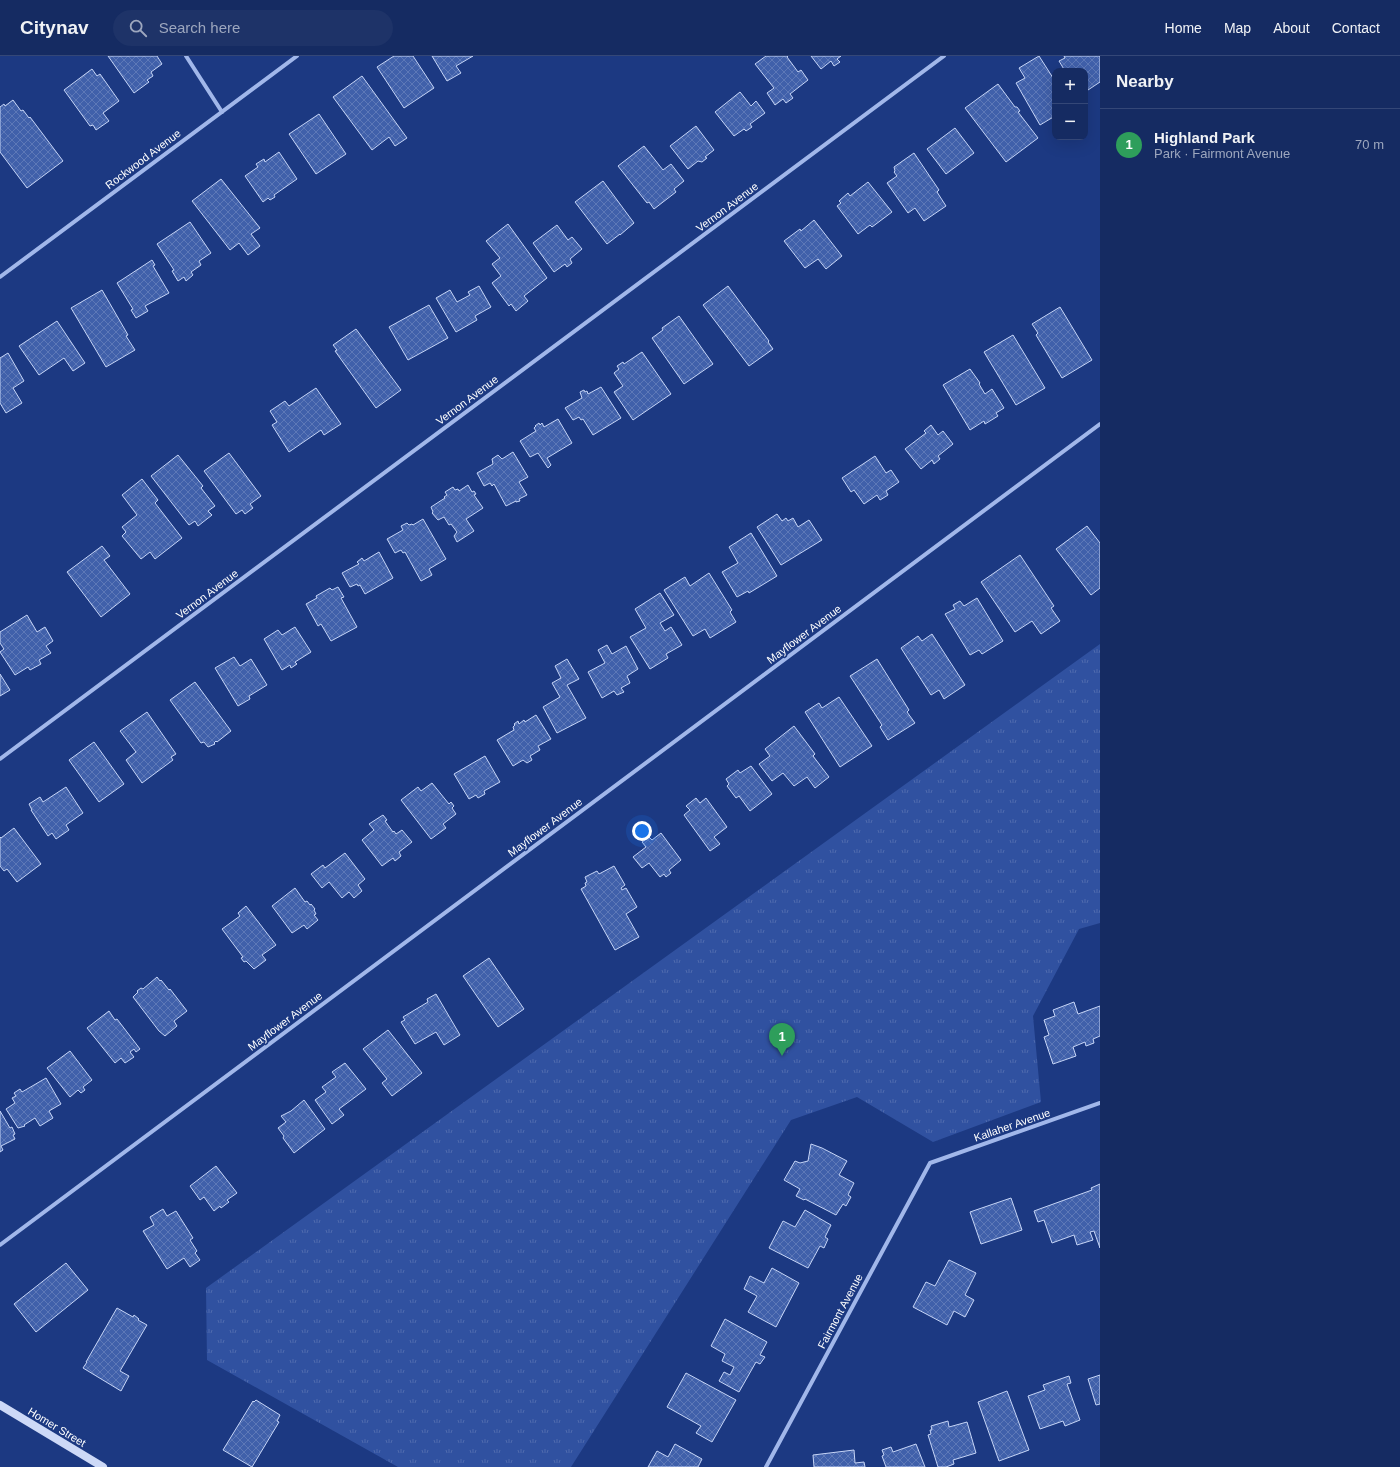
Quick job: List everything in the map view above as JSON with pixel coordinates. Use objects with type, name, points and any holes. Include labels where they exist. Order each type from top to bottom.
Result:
[{"type":"street","points":[[186,56],[222,112]]},
{"type":"street","name":"Rockwood Avenue","points":[[0,277],[297,56]]},
{"type":"street","name":"Vernon Avenue","points":[[0,759],[944,56]]},
{"type":"street","name":"Mayflower Avenue","points":[[0,1245],[1100,424]]},
{"type":"street","name":"Kallaher Avenue","points":[[930,1163],[1100,1103]]},
{"type":"street","name":"Fairmont Avenue","points":[[766,1467],[930,1163]]},
{"type":"street","name":"Homer Street","points":[[0,1405],[103,1467]]},
{"type":"green space","points":[[1100,644],[1100,923],[1079,929],[1033,1016],[1041,1102],[933,1142],[857,1097],[791,1120],[571,1467],[398,1467],[207,1360],[206,1288]]},
{"type":"building","points":[[108,56],[157,56],[162,64],[151,72],[153,76],[147,80],[149,82],[134,93]]},
{"type":"building","points":[[394,56],[413,56],[434,88],[404,108],[377,67]]},
{"type":"building","points":[[432,56],[473,56],[456,66],[461,73],[447,81]]},
{"type":"building","points":[[766,56],[788,56],[787,57],[798,72],[801,70],[808,80],[790,94],[793,98],[786,103],[783,99],[775,105],[767,93],[774,88],[755,64]]},
{"type":"building","points":[[811,56],[841,56],[837,59],[840,62],[834,66],[831,61],[821,69]]},
{"type":"building","points":[[1039,56],[1052,76],[1052,118],[1040,125],[1016,83],[1025,78],[1019,68]]},
{"type":"building","points":[[1064,56],[1100,56],[1100,82],[1088,90],[1088,68],[1063,68],[1059,61],[1065,58]]},
{"type":"building","points":[[92,69],[97,76],[100,74],[119,101],[103,113],[109,121],[96,130],[93,125],[90,126],[64,90]]},
{"type":"building","points":[[362,76],[407,138],[395,146],[389,137],[372,150],[333,97]]},
{"type":"building","points":[[998,84],[1015,107],[1017,107],[1020,111],[1018,112],[1038,138],[1006,162],[965,108]]},
{"type":"building","points":[[740,92],[751,106],[756,101],[765,113],[750,124],[752,127],[746,131],[744,129],[734,136],[715,112]]},
{"type":"building","points":[[13,100],[21,111],[23,110],[29,118],[30,117],[63,161],[27,188],[0,152],[0,107],[4,104],[5,106]]},
{"type":"building","points":[[319,114],[346,154],[316,174],[289,134]]},
{"type":"building","points":[[696,126],[714,150],[705,157],[707,158],[702,162],[698,161],[688,169],[670,146]]},
{"type":"building","points":[[955,128],[974,153],[946,174],[927,149]]},
{"type":"building","points":[[644,146],[663,170],[671,164],[684,181],[674,189],[676,192],[654,209],[649,202],[647,203],[618,166]]},
{"type":"building","points":[[279,152],[297,179],[274,195],[275,197],[270,200],[268,198],[263,202],[245,176],[258,167],[256,164],[264,159],[265,162]]},
{"type":"building","points":[[914,153],[939,190],[937,192],[946,206],[924,221],[915,208],[908,213],[887,183],[897,176],[894,172],[894,167]]},
{"type":"building","points":[[221,179],[260,228],[251,234],[260,246],[248,255],[239,243],[230,250],[192,201]]},
{"type":"building","points":[[603,181],[634,223],[607,244],[575,202]]},
{"type":"building","points":[[868,182],[892,212],[872,227],[870,225],[858,234],[837,206],[841,203],[839,201],[848,193],[850,196]]},
{"type":"building","points":[[814,220],[842,256],[826,269],[818,259],[805,268],[784,241],[800,229],[801,231]]},
{"type":"building","points":[[190,222],[211,253],[199,261],[201,265],[191,272],[193,275],[186,281],[184,277],[178,281],[172,271],[174,270],[157,244]]},
{"type":"building","points":[[508,224],[547,278],[524,296],[528,301],[516,311],[511,304],[509,306],[492,283],[501,276],[492,264],[500,258],[486,241]]},
{"type":"building","points":[[557,225],[568,240],[572,237],[582,249],[570,259],[572,263],[567,267],[565,264],[554,272],[533,243]]},
{"type":"building","points":[[152,260],[155,265],[153,266],[169,293],[145,306],[148,311],[136,318],[131,310],[133,309],[117,283]]},
{"type":"building","points":[[479,286],[491,307],[475,316],[477,320],[456,332],[436,298],[450,290],[457,302],[470,295],[468,292]]},
{"type":"building","points":[[728,286],[769,341],[768,342],[773,349],[749,366],[703,305]]},
{"type":"building","points":[[102,290],[135,350],[106,367],[71,308]]},
{"type":"building","points":[[429,305],[448,338],[408,360],[389,327]]},
{"type":"building","points":[[1060,307],[1092,360],[1062,378],[1036,335],[1038,333],[1032,324]]},
{"type":"building","points":[[679,316],[713,364],[684,384],[652,338],[663,330],[662,328]]},
{"type":"building","points":[[57,321],[85,363],[73,371],[64,358],[39,375],[19,346]]},
{"type":"building","points":[[356,329],[401,390],[376,408],[335,351],[337,350],[333,345]]},
{"type":"building","points":[[1013,335],[1045,388],[1016,405],[984,352]]},
{"type":"building","points":[[642,352],[671,394],[633,420],[614,392],[623,386],[614,373],[619,369],[617,366],[623,362],[624,364]]},
{"type":"building","points":[[8,353],[24,381],[13,388],[22,403],[6,413],[0,403],[0,358]]},
{"type":"building","points":[[970,369],[980,383],[979,384],[985,394],[992,389],[1004,408],[996,413],[998,416],[985,424],[984,421],[970,430],[943,385]]},
{"type":"building","points":[[601,387],[621,418],[593,435],[583,419],[581,420],[579,417],[573,420],[565,408],[582,398],[580,392],[584,390],[585,392],[587,391],[588,394]]},
{"type":"building","points":[[316,388],[341,424],[324,435],[321,430],[289,452],[272,425],[277,422],[270,411],[285,401],[289,406]]},
{"type":"building","points":[[558,419],[572,443],[547,458],[551,465],[548,468],[538,453],[530,457],[520,441],[536,431],[534,428],[539,423],[540,425],[542,423],[544,427]]},
{"type":"building","points":[[931,425],[938,435],[943,431],[953,444],[938,456],[940,459],[934,464],[932,460],[921,469],[905,449],[926,433],[924,431]]},
{"type":"building","points":[[513,452],[528,477],[519,482],[527,495],[519,499],[520,501],[516,501],[506,506],[494,484],[492,486],[490,483],[484,486],[477,473],[493,464],[492,459],[498,455],[502,459]]},
{"type":"building","points":[[229,453],[261,496],[250,504],[253,508],[245,514],[242,510],[236,514],[204,471]]},
{"type":"building","points":[[178,455],[203,486],[201,488],[215,506],[208,511],[212,515],[198,526],[195,521],[189,525],[151,476]]},
{"type":"building","points":[[875,456],[886,473],[891,470],[899,482],[886,491],[888,495],[880,500],[877,495],[864,504],[854,490],[851,492],[842,478]]},
{"type":"building","points":[[142,479],[158,500],[155,503],[182,538],[155,559],[150,552],[141,559],[122,536],[126,532],[122,527],[137,515],[122,495]]},
{"type":"building","points":[[468,485],[472,492],[474,491],[476,494],[474,495],[483,508],[466,519],[474,531],[457,542],[454,536],[457,532],[451,524],[449,525],[444,517],[438,520],[432,513],[431,507],[445,498],[444,497],[447,495],[445,492],[453,487],[455,490],[458,489],[459,491]]},
{"type":"building","points":[[777,514],[782,521],[786,518],[788,521],[793,518],[798,527],[809,520],[822,540],[781,565],[757,527]]},
{"type":"building","points":[[423,519],[446,559],[429,569],[432,575],[421,581],[405,552],[403,553],[401,550],[395,553],[387,539],[403,530],[401,526],[407,523],[409,525],[413,525]]},
{"type":"building","points":[[1087,526],[1100,543],[1100,588],[1091,595],[1056,549]]},
{"type":"building","points":[[751,533],[777,576],[749,593],[748,591],[737,597],[722,572],[738,563],[729,547]]},
{"type":"building","points":[[102,546],[110,556],[104,560],[130,594],[101,617],[67,572]]},
{"type":"building","points":[[379,552],[393,578],[365,594],[360,585],[358,586],[357,584],[350,587],[342,573],[359,564],[357,562],[362,558],[364,561]]},
{"type":"building","points":[[1020,555],[1054,606],[1051,608],[1060,621],[1041,634],[1032,621],[1015,632],[981,582]]},
{"type":"building","points":[[709,573],[732,610],[730,612],[736,622],[710,638],[705,629],[693,636],[664,590],[685,577],[690,586]]},
{"type":"building","points":[[338,587],[344,597],[341,598],[357,627],[331,641],[321,624],[318,626],[306,604],[330,588],[332,590]]},
{"type":"building","points":[[660,593],[674,615],[660,623],[665,631],[671,627],[682,645],[666,654],[668,658],[650,669],[630,637],[646,628],[635,609]]},
{"type":"building","points":[[977,598],[1003,641],[982,654],[979,650],[970,655],[945,614],[955,609],[953,605],[960,601],[964,606]]},
{"type":"building","points":[[27,615],[37,632],[45,627],[53,641],[46,646],[51,653],[39,660],[41,664],[30,670],[28,667],[15,675],[0,652],[4,649],[0,643],[0,632]]},
{"type":"building","points":[[295,627],[311,652],[295,662],[297,664],[291,668],[290,665],[282,670],[264,639],[278,630],[282,635]]},
{"type":"building","points":[[932,634],[965,685],[944,699],[939,690],[931,695],[901,648],[918,636],[922,641]]},
{"type":"building","points":[[607,645],[612,654],[626,646],[638,669],[627,676],[630,683],[621,688],[624,692],[617,695],[614,691],[602,698],[588,672],[605,663],[598,650]]},
{"type":"building","points":[[234,657],[240,666],[251,659],[267,685],[249,696],[250,699],[238,706],[215,668]]},
{"type":"building","points":[[567,659],[579,679],[567,685],[586,718],[557,733],[543,707],[560,697],[552,683],[561,678],[555,666]]},
{"type":"building","points":[[877,659],[909,710],[907,712],[915,723],[888,740],[880,727],[882,725],[850,676]]},
{"type":"building","points":[[0,674],[10,690],[0,696]]},
{"type":"building","points":[[195,682],[231,731],[217,742],[216,741],[214,743],[215,744],[208,747],[204,742],[201,743],[170,700]]},
{"type":"building","points":[[839,697],[872,746],[840,767],[805,712],[819,703],[822,708]]},
{"type":"building","points":[[147,712],[176,754],[171,757],[173,760],[142,783],[126,760],[136,752],[120,731]]},
{"type":"building","points":[[536,715],[551,739],[538,746],[540,750],[530,756],[532,760],[527,763],[523,760],[513,766],[497,740],[514,730],[514,724],[518,721],[519,724]]},
{"type":"building","points":[[794,726],[815,754],[813,756],[829,777],[815,788],[807,777],[794,786],[783,773],[772,781],[759,764],[770,756],[765,749]]},
{"type":"building","points":[[94,742],[124,784],[99,802],[69,760]]},
{"type":"building","points":[[485,756],[500,782],[484,791],[485,794],[478,798],[476,795],[469,799],[454,774]]},
{"type":"building","points":[[751,766],[772,794],[750,811],[739,796],[736,798],[727,786],[729,784],[726,779],[738,770],[740,773]]},
{"type":"building","points":[[432,783],[449,804],[451,802],[454,806],[452,808],[456,814],[443,824],[446,828],[431,839],[401,800],[418,787],[421,791]]},
{"type":"building","points":[[66,787],[83,813],[66,825],[69,830],[56,839],[52,833],[48,836],[31,810],[29,804],[40,797],[43,802]]},
{"type":"building","points":[[696,798],[700,803],[706,798],[727,827],[714,837],[720,844],[710,851],[684,815],[690,810],[686,806]]},
{"type":"building","points":[[383,815],[387,820],[385,821],[393,832],[394,831],[396,834],[402,830],[412,842],[399,852],[401,856],[395,861],[393,858],[382,866],[362,840],[374,830],[369,824]]},
{"type":"building","points":[[14,828],[41,864],[17,882],[7,869],[4,871],[0,866],[0,837],[1,838]]},
{"type":"building","points":[[661,833],[681,860],[669,870],[671,873],[666,877],[664,874],[660,877],[649,863],[642,868],[633,857],[646,847],[642,842],[649,837],[652,840]]},
{"type":"building","points":[[345,853],[365,879],[358,885],[362,891],[354,898],[349,892],[342,898],[329,882],[322,888],[311,874],[323,865],[325,868]]},
{"type":"building","points":[[614,866],[625,885],[621,888],[622,890],[626,888],[637,907],[626,914],[639,937],[615,950],[581,889],[586,886],[585,883],[587,882],[585,877],[597,871],[599,874]]},
{"type":"building","points":[[295,888],[305,902],[307,901],[315,909],[316,914],[314,915],[318,920],[307,929],[304,925],[292,933],[272,906]]},
{"type":"building","points":[[246,906],[276,945],[262,955],[266,960],[254,969],[246,961],[244,962],[241,958],[243,957],[222,929],[240,916],[238,913]]},
{"type":"building","points":[[489,958],[524,1009],[498,1027],[463,976]]},
{"type":"building","points":[[157,977],[169,990],[170,989],[187,1011],[174,1021],[177,1026],[165,1036],[159,1031],[133,997],[138,992],[137,991],[141,988],[143,989]]},
{"type":"building","points":[[436,994],[460,1035],[444,1045],[436,1032],[415,1044],[401,1022],[405,1020],[403,1017],[428,1002],[427,999]]},
{"type":"building","points":[[1074,1002],[1078,1014],[1100,1006],[1100,1036],[1093,1039],[1094,1043],[1086,1046],[1085,1042],[1073,1047],[1076,1056],[1053,1064],[1044,1037],[1049,1035],[1044,1020],[1055,1016],[1053,1010]]},
{"type":"building","points":[[109,1011],[140,1049],[136,1052],[134,1049],[130,1052],[134,1057],[125,1063],[121,1058],[115,1063],[87,1028]]},
{"type":"building","points":[[388,1030],[422,1073],[392,1096],[382,1083],[387,1079],[363,1049]]},
{"type":"building","points":[[70,1051],[92,1080],[83,1087],[85,1090],[81,1093],[78,1090],[70,1097],[47,1068]]},
{"type":"building","points":[[345,1063],[366,1089],[339,1109],[344,1115],[332,1124],[315,1100],[326,1092],[322,1087],[336,1077],[332,1072]]},
{"type":"building","points":[[46,1078],[61,1104],[49,1111],[53,1118],[40,1126],[35,1118],[24,1125],[25,1126],[18,1128],[6,1109],[15,1103],[12,1098],[16,1096],[14,1093],[20,1089],[22,1092]]},
{"type":"building","points":[[304,1100],[325,1129],[294,1153],[278,1128],[286,1122],[281,1116],[291,1111]]},
{"type":"building","points":[[0,1111],[10,1128],[12,1127],[15,1134],[13,1135],[15,1139],[1,1146],[3,1150],[0,1152]]},
{"type":"building","points":[[811,1144],[847,1161],[839,1175],[854,1183],[848,1195],[851,1197],[846,1206],[843,1204],[836,1215],[796,1196],[800,1189],[784,1180],[795,1161],[800,1163],[808,1161]]},
{"type":"building","points":[[216,1166],[237,1193],[227,1200],[229,1202],[221,1208],[220,1206],[214,1211],[204,1197],[200,1200],[190,1186]]},
{"type":"building","points":[[1100,1184],[1100,1248],[1094,1231],[1090,1232],[1093,1240],[1077,1245],[1074,1235],[1052,1243],[1044,1220],[1038,1222],[1034,1211],[1092,1190],[1091,1188]]},
{"type":"building","points":[[1011,1198],[1022,1230],[981,1244],[970,1212]]},
{"type":"building","points":[[163,1209],[167,1216],[176,1211],[193,1238],[190,1240],[197,1251],[195,1253],[200,1260],[190,1267],[184,1258],[167,1269],[143,1231],[154,1225],[150,1217]]},
{"type":"building","points":[[805,1210],[831,1225],[825,1237],[828,1239],[824,1248],[820,1246],[808,1268],[769,1248],[783,1221],[795,1227]]},
{"type":"building","points":[[949,1260],[976,1273],[965,1295],[974,1300],[965,1317],[954,1311],[947,1325],[913,1307],[926,1282],[935,1286]]},
{"type":"building","points":[[66,1263],[88,1290],[36,1332],[14,1304]]},
{"type":"building","points":[[772,1268],[799,1283],[776,1327],[748,1312],[757,1296],[744,1289],[750,1276],[764,1283]]},
{"type":"building","points":[[117,1308],[133,1317],[134,1315],[139,1319],[138,1320],[147,1325],[120,1371],[129,1376],[121,1391],[83,1368]]},
{"type":"building","points":[[725,1319],[767,1342],[760,1355],[765,1357],[760,1364],[756,1362],[739,1392],[719,1381],[724,1372],[730,1375],[734,1367],[722,1361],[725,1354],[711,1346]]},
{"type":"building","points":[[686,1373],[736,1400],[712,1442],[696,1433],[701,1426],[667,1407]]},
{"type":"building","points":[[1100,1375],[1100,1404],[1096,1405],[1088,1379]]},
{"type":"building","points":[[1069,1376],[1071,1383],[1067,1384],[1080,1420],[1065,1426],[1063,1421],[1040,1429],[1028,1396],[1045,1390],[1043,1385]]},
{"type":"building","points":[[1007,1391],[1029,1450],[999,1461],[978,1402]]},
{"type":"building","points":[[256,1400],[280,1415],[277,1421],[279,1422],[252,1467],[223,1450],[253,1401],[254,1402]]},
{"type":"building","points":[[948,1421],[949,1427],[967,1422],[976,1453],[953,1460],[954,1464],[946,1467],[938,1467],[928,1435],[931,1434],[931,1426]]},
{"type":"building","points":[[675,1444],[702,1459],[698,1467],[648,1467],[657,1451],[668,1457]]},
{"type":"building","points":[[916,1444],[925,1467],[886,1467],[882,1456],[884,1455],[882,1450],[891,1447],[893,1452]]},
{"type":"building","points":[[854,1450],[855,1463],[864,1462],[865,1467],[814,1467],[813,1455]]},
{"type":"place","name":"Highland Park","points":[[782,1056]]}]
